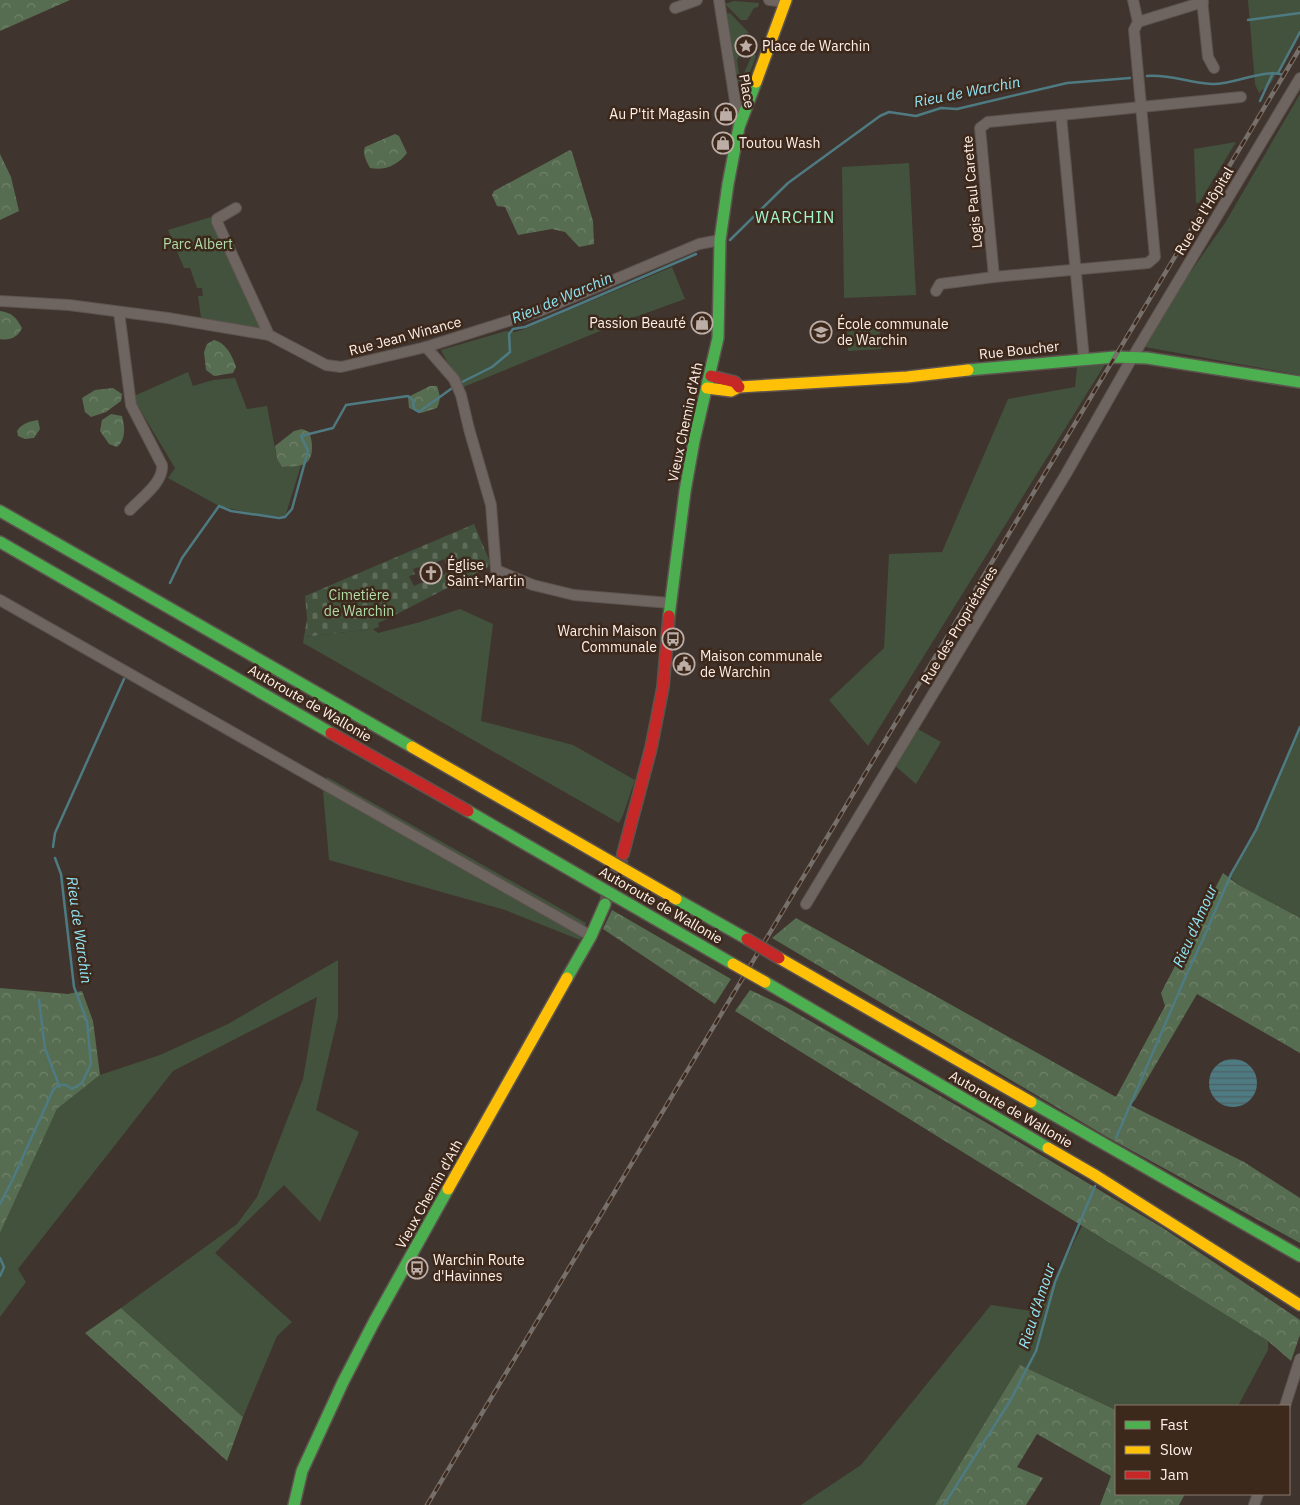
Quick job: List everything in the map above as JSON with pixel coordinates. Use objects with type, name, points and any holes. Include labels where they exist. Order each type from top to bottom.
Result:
[{"type":"main road","name":"Vieux Chemin d'Ath","points":[[623,854],[651,748],[662,687],[670,603],[685,491],[694,441],[718,338],[720,240],[739,127],[786,1]]},
{"type":"main road","name":"Rue Boucher","points":[[709,382],[730,391],[739,388],[908,377],[1116,356],[1150,359],[1300,382]]},
{"type":"main road","name":"Autoroute de Wallonie","points":[[0,511],[1300,1256]]},
{"type":"main road","name":"Autoroute de Wallonie","points":[[0,542],[765,982],[1093,1174],[1300,1305]]},
{"type":"main road","name":"Vieux Chemin d'Ath","points":[[294,1505],[302,1471],[343,1382],[374,1322],[591,936],[605,904]]},
{"type":"street","points":[[675,8],[697,0]]},
{"type":"street","name":"Place","points":[[719,0],[739,127]]},
{"type":"street","points":[[769,0],[786,1]]},
{"type":"street","points":[[936,291],[940,284],[994,277],[1148,263],[1155,257],[1134,30],[1138,22],[1133,0]]},
{"type":"street","points":[[1138,22],[1202,1],[1208,57],[1214,68]]},
{"type":"street","name":"Rue de l'Hôpital","points":[[1132,358],[1300,78]]},
{"type":"street","name":"Logis Paul Carette","points":[[994,277],[980,128],[988,122],[1242,97]]},
{"type":"street","points":[[1061,115],[1084,359]]},
{"type":"street","points":[[236,208],[217,219],[217,222],[269,336]]},
{"type":"street","name":"Rue Jean Winance","points":[[0,302],[60,304],[168,318],[269,336],[326,364],[341,367],[426,347],[540,311],[699,244],[720,240]]},
{"type":"street","points":[[119,312],[131,405],[162,465],[162,471],[155,483],[130,510]]},
{"type":"street","points":[[426,347],[454,380],[461,396],[491,505],[496,570],[533,585],[574,596],[670,603]]},
{"type":"street","name":"Rue des Propriétaires","points":[[806,904],[1061,482],[1132,358]]},
{"type":"street","points":[[0,600],[591,936]]},
{"type":"street","points":[[1285,1405],[1300,1359]]},
{"type":"green space","points":[[0,0],[70,0],[0,31]]},
{"type":"green space","points":[[1248,0],[1300,0],[1300,33],[1271,83],[1259,93],[1255,84]]},
{"type":"green space","points":[[734,1],[759,3],[747,20],[741,20],[725,4]]},
{"type":"green space","points":[[730,13],[749,33],[744,34],[744,39],[752,36],[757,41],[753,51],[739,56],[737,60],[739,73],[744,73],[752,55],[756,56],[747,80],[744,82],[738,81],[735,78],[724,14]]},
{"type":"green space","points":[[1300,94],[1300,375],[1145,347],[1177,291],[1225,223]]},
{"type":"green space","points":[[395,134],[399,136],[407,153],[400,161],[391,166],[381,169],[370,168],[364,155],[365,147]]},
{"type":"green space","points":[[1236,142],[1199,203],[1196,203],[1194,149]]},
{"type":"green space","points":[[570,150],[593,221],[594,244],[579,247],[565,232],[552,229],[518,235],[505,207],[497,206],[492,195],[494,191]]},
{"type":"green space","points":[[0,154],[11,177],[19,211],[0,220]]},
{"type":"green space","points":[[909,163],[916,295],[844,298],[842,167]]},
{"type":"green space","name":"Parc Albert","points":[[211,217],[262,330],[201,318],[198,296],[203,296],[202,288],[197,288],[190,268],[184,268],[168,230]]},
{"type":"green space","points":[[672,267],[685,299],[627,320],[461,388],[441,350],[506,331],[515,332],[522,330]]},
{"type":"green space","points":[[0,311],[13,316],[22,328],[13,338],[0,339]]},
{"type":"green space","points":[[879,321],[881,349],[848,351],[847,327]]},
{"type":"green space","points":[[214,340],[222,344],[230,354],[236,367],[233,373],[214,376],[206,370],[204,352],[207,344]]},
{"type":"green space","points":[[1107,361],[868,746],[829,700],[884,648],[889,554],[942,552],[1008,399],[1075,387],[1077,367]]},
{"type":"green space","points":[[188,372],[193,386],[213,380],[235,378],[247,409],[267,406],[277,459],[282,467],[301,465],[285,517],[254,514],[219,506],[168,478],[175,468],[136,403],[134,396]]},
{"type":"green space","points":[[430,386],[437,386],[438,389],[440,399],[437,408],[421,413],[409,408],[408,397]]},
{"type":"green space","points":[[113,388],[122,394],[121,401],[106,412],[91,417],[85,412],[82,398],[95,390]]},
{"type":"green space","points":[[111,414],[122,416],[123,420],[123,437],[117,447],[109,444],[100,431],[102,420]]},
{"type":"green space","points":[[38,420],[40,429],[34,438],[25,439],[18,436],[17,431],[21,426]]},
{"type":"green space","points":[[302,429],[309,432],[310,436],[312,451],[309,460],[300,466],[282,467],[277,459],[275,446],[294,431]]},
{"type":"green space","name":"Cimetière de Warchin","points":[[474,524],[490,562],[488,567],[395,615],[389,616],[389,618],[378,623],[379,627],[373,629],[304,637],[307,619],[305,596]],"holes":[[[444,559],[449,572],[426,583],[425,581],[414,586],[409,576],[415,574],[413,569],[419,567],[420,569]]]},
{"type":"green space","points":[[460,609],[493,624],[481,721],[573,745],[635,780],[619,823],[303,643],[304,637],[373,629],[378,633]]},
{"type":"green space","points":[[909,724],[941,742],[916,784],[892,763]]},
{"type":"green space","points":[[1300,727],[1300,918],[1237,884],[1230,877],[1263,813]]},
{"type":"green space","points":[[327,777],[586,923],[580,940],[505,910],[329,860],[323,791]]},
{"type":"green space","points":[[1223,873],[1237,884],[1300,918],[1300,1053],[1197,994],[1135,1100],[1130,1105],[1244,1162],[1300,1198],[1300,1243],[1107,1137],[772,938],[796,918],[1116,1097],[1165,1006],[1161,993]]},
{"type":"green space","points":[[612,910],[731,979],[715,1004],[603,929]]},
{"type":"green space","points":[[338,960],[338,1017],[316,1110],[359,1132],[320,1222],[284,1185],[215,1253],[292,1322],[277,1336],[243,1417],[121,1308],[237,1224],[257,1197],[303,1079],[317,997],[173,1071],[18,1269],[26,1282],[0,1317],[0,1233],[57,1109],[100,1075],[160,1055],[228,1024]]},
{"type":"green space","points":[[0,988],[68,994],[82,991],[93,1021],[100,1075],[57,1109],[0,1233]]},
{"type":"green space","points":[[750,990],[784,1006],[987,1123],[1163,1228],[1300,1320],[1300,1335],[1291,1361],[1268,1341],[735,1011]]},
{"type":"green space","points":[[1082,1226],[1268,1341],[1268,1350],[1239,1405],[1115,1405],[1115,1410],[1020,1365],[935,1505],[801,1505],[861,1465],[991,1305],[1039,1312]]},
{"type":"green space","points":[[121,1308],[243,1417],[227,1461],[85,1333]]},
{"type":"green space","points":[[1020,1365],[1115,1410],[1115,1495],[1184,1495],[1179,1505],[1100,1505],[1111,1476],[1037,1434],[1017,1467],[1043,1478],[1026,1505],[935,1505]]},
{"type":"water","points":[[1228,1059],[1238,1059],[1247,1063],[1253,1069],[1256,1074],[1256,1092],[1247,1103],[1238,1107],[1228,1107],[1219,1103],[1213,1097],[1209,1088],[1209,1078],[1213,1069],[1219,1063]]},
{"type":"waterway","points":[[1248,20],[1300,13]]},
{"type":"waterway","points":[[1278,73],[1300,32]]},
{"type":"waterway","points":[[1260,101],[1273,73]]},
{"type":"waterway","name":"Rieu de Warchin","points":[[1147,76],[1164,76],[1195,82],[1221,84],[1258,75],[1276,73],[1284,75]]},
{"type":"waterway","name":"Rieu de Warchin","points":[[730,240],[788,183],[880,116],[889,112],[916,116],[941,108],[957,109],[1067,83],[1130,78]]},
{"type":"waterway","name":"Rieu de Warchin","points":[[460,383],[492,367],[510,352],[509,334],[513,329],[525,327],[696,254]]},
{"type":"waterway","name":"Rieu de Warchin","points":[[170,583],[182,558],[219,506],[231,511],[279,518],[285,517],[292,509],[308,451],[301,436],[333,428],[346,405],[408,396],[413,400],[414,409],[419,412],[455,386]]},
{"type":"waterway","name":"Rieu de Warchin","points":[[53,847],[55,833],[124,679]]},
{"type":"waterway","name":"Rieu d'Amour","points":[[1116,1138],[1231,874],[1256,830],[1300,727]]},
{"type":"waterway","name":"Rieu de Warchin","points":[[0,1204],[53,1090],[59,1085],[66,1085],[72,1089],[82,1083],[91,1064],[87,1021],[74,987],[61,874],[55,858]]},
{"type":"waterway","points":[[39,1000],[45,1049],[59,1085]]},
{"type":"waterway","name":"Rieu d'Amour","points":[[944,1505],[1010,1401],[1036,1351],[1055,1282],[1095,1186]]},
{"type":"waterway","name":"Rieu de Warchin","points":[[0,1258],[4,1267],[0,1276]]},
{"type":"tunnel","points":[[606,901],[622,858]]},
{"type":"railway","points":[[427,1505],[1300,48]]},
{"type":"traffic: fast","points":[[669,616],[685,491],[694,441],[718,338],[720,240],[728,184],[739,127],[756,82]]},
{"type":"traffic: fast","points":[[968,370],[1115,357],[1147,358],[1300,382]]},
{"type":"traffic: fast","points":[[0,511],[412,747]]},
{"type":"traffic: fast","points":[[0,542],[331,733]]},
{"type":"traffic: fast","points":[[468,811],[733,964]]},
{"type":"traffic: fast","points":[[676,899],[747,939]]},
{"type":"traffic: fast","points":[[567,978],[591,936],[605,904]]},
{"type":"traffic: fast","points":[[765,982],[1048,1148]]},
{"type":"traffic: fast","points":[[1031,1102],[1300,1256]]},
{"type":"traffic: fast","points":[[294,1505],[302,1471],[343,1382],[448,1189]]},
{"type":"traffic: slow","points":[[756,82],[786,0]]},
{"type":"traffic: slow","points":[[707,388],[731,391],[739,387],[907,377],[968,370]]},
{"type":"traffic: slow","points":[[412,747],[676,899]]},
{"type":"traffic: slow","points":[[779,958],[1031,1102]]},
{"type":"traffic: slow","points":[[733,964],[765,982]]},
{"type":"traffic: slow","points":[[448,1189],[567,978]]},
{"type":"traffic: slow","points":[[1048,1148],[1093,1174],[1300,1305]]},
{"type":"traffic: jam","points":[[711,376],[735,382],[739,387]]},
{"type":"traffic: jam","points":[[623,854],[651,748],[663,687],[669,616]]},
{"type":"traffic: jam","points":[[331,733],[468,811]]},
{"type":"traffic: jam","points":[[747,939],[779,958]]},
{"type":"place","name":"Place de Warchin","points":[[746,46]]},
{"type":"place","name":"Au P'tit Magasin","points":[[726,114]]},
{"type":"place","name":"Toutou Wash","points":[[723,143]]},
{"type":"place","name":"Passion Beauté","points":[[702,323]]},
{"type":"place","name":"École communale de Warchin","points":[[821,332]]},
{"type":"place","name":"Église Saint-Martin","points":[[431,573]]},
{"type":"place","name":"Warchin Maison Communale","points":[[673,639]]},
{"type":"place","name":"Maison communale de Warchin","points":[[684,664]]},
{"type":"place","name":"Warchin Route d'Havinnes","points":[[417,1268]]},
{"type":"district","name":"WARCHIN","points":[[795,217]]}]
